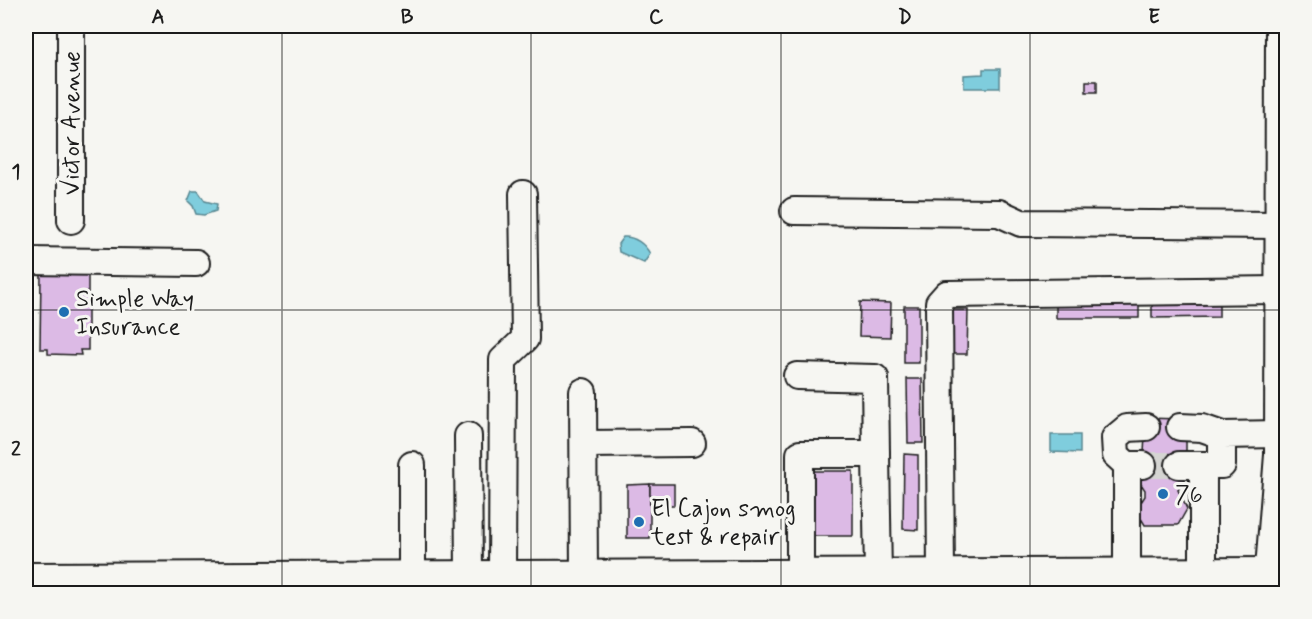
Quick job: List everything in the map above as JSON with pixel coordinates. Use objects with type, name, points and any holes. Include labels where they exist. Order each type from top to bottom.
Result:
[{"type":"main road","points":[[26,579],[412,578],[492,582],[584,577],[1203,574],[1276,580],[1283,448],[1282,26]]},
{"type":"street","name":"Victor Avenue","points":[[70,26],[71,219]]},
{"type":"street","points":[[492,582],[503,360],[525,339],[524,194]]},
{"type":"street","points":[[794,212],[999,213],[1021,223],[1282,225]]},
{"type":"street","points":[[26,261],[196,263]]},
{"type":"street","points":[[941,576],[939,303],[947,294],[1282,290]]},
{"type":"street","points":[[797,376],[875,378],[878,576]]},
{"type":"street","points":[[583,392],[584,577]]},
{"type":"street","points":[[1127,575],[1135,465],[1116,455],[1115,438],[1127,428],[1146,427]]},
{"type":"street","points":[[1180,427],[1202,428],[1222,435],[1283,448]]},
{"type":"street","points":[[1203,574],[1191,465],[1222,465],[1222,435]]},
{"type":"street","points":[[468,436],[492,582]]},
{"type":"street","points":[[584,444],[692,443]]},
{"type":"street","points":[[800,576],[800,454],[876,454]]},
{"type":"street","points":[[412,465],[412,578]]},
{"type":"water","points":[[983,69],[1000,69],[1000,88],[964,88],[964,75],[983,74]]},
{"type":"water","points":[[192,191],[198,191],[205,201],[217,204],[216,211],[204,215],[196,214],[188,201]]},
{"type":"water","points":[[623,237],[635,239],[645,247],[650,254],[644,263],[619,252],[618,244]]},
{"type":"water","points":[[1051,435],[1080,435],[1080,453],[1051,452]]},
{"type":"building","points":[[1086,81],[1097,81],[1097,92],[1086,92]]},
{"type":"building","name":"Simple Way Insurance","points":[[41,274],[88,275],[88,350],[80,350],[81,355],[48,354],[48,349],[40,349]]},
{"type":"building","points":[[1139,300],[1139,318],[1056,318],[1056,301]]},
{"type":"building","points":[[1219,301],[1219,317],[1152,318],[1152,302]]},
{"type":"building","points":[[860,302],[891,303],[890,337],[859,336]]},
{"type":"building","points":[[904,306],[919,306],[919,363],[904,363]]},
{"type":"building","points":[[953,310],[968,310],[967,354],[953,354]]},
{"type":"building","points":[[907,379],[922,379],[923,443],[908,443]]},
{"type":"building","points":[[1146,418],[1180,419],[1186,435],[1186,454],[1144,453]]},
{"type":"building","points":[[904,454],[918,455],[918,530],[903,529]]},
{"type":"building","points":[[1177,461],[1186,477],[1178,490],[1187,509],[1178,525],[1145,525],[1136,510],[1145,496],[1145,490],[1137,478],[1144,462]]},
{"type":"building","points":[[811,471],[853,471],[853,536],[810,536]]},
{"type":"building","name":"El Cajon smog test & repair","points":[[650,484],[650,538],[627,538],[627,485]]},
{"type":"building","points":[[650,484],[674,484],[674,505],[650,505]]},
{"type":"tunnel","points":[[1143,465],[1179,465]]},
{"type":"place","name":"Simple Way Insurance","points":[[64,312]]},
{"type":"place","name":"76","points":[[1163,494]]},
{"type":"place","name":"El Cajon smog test & repair","points":[[639,522]]}]
